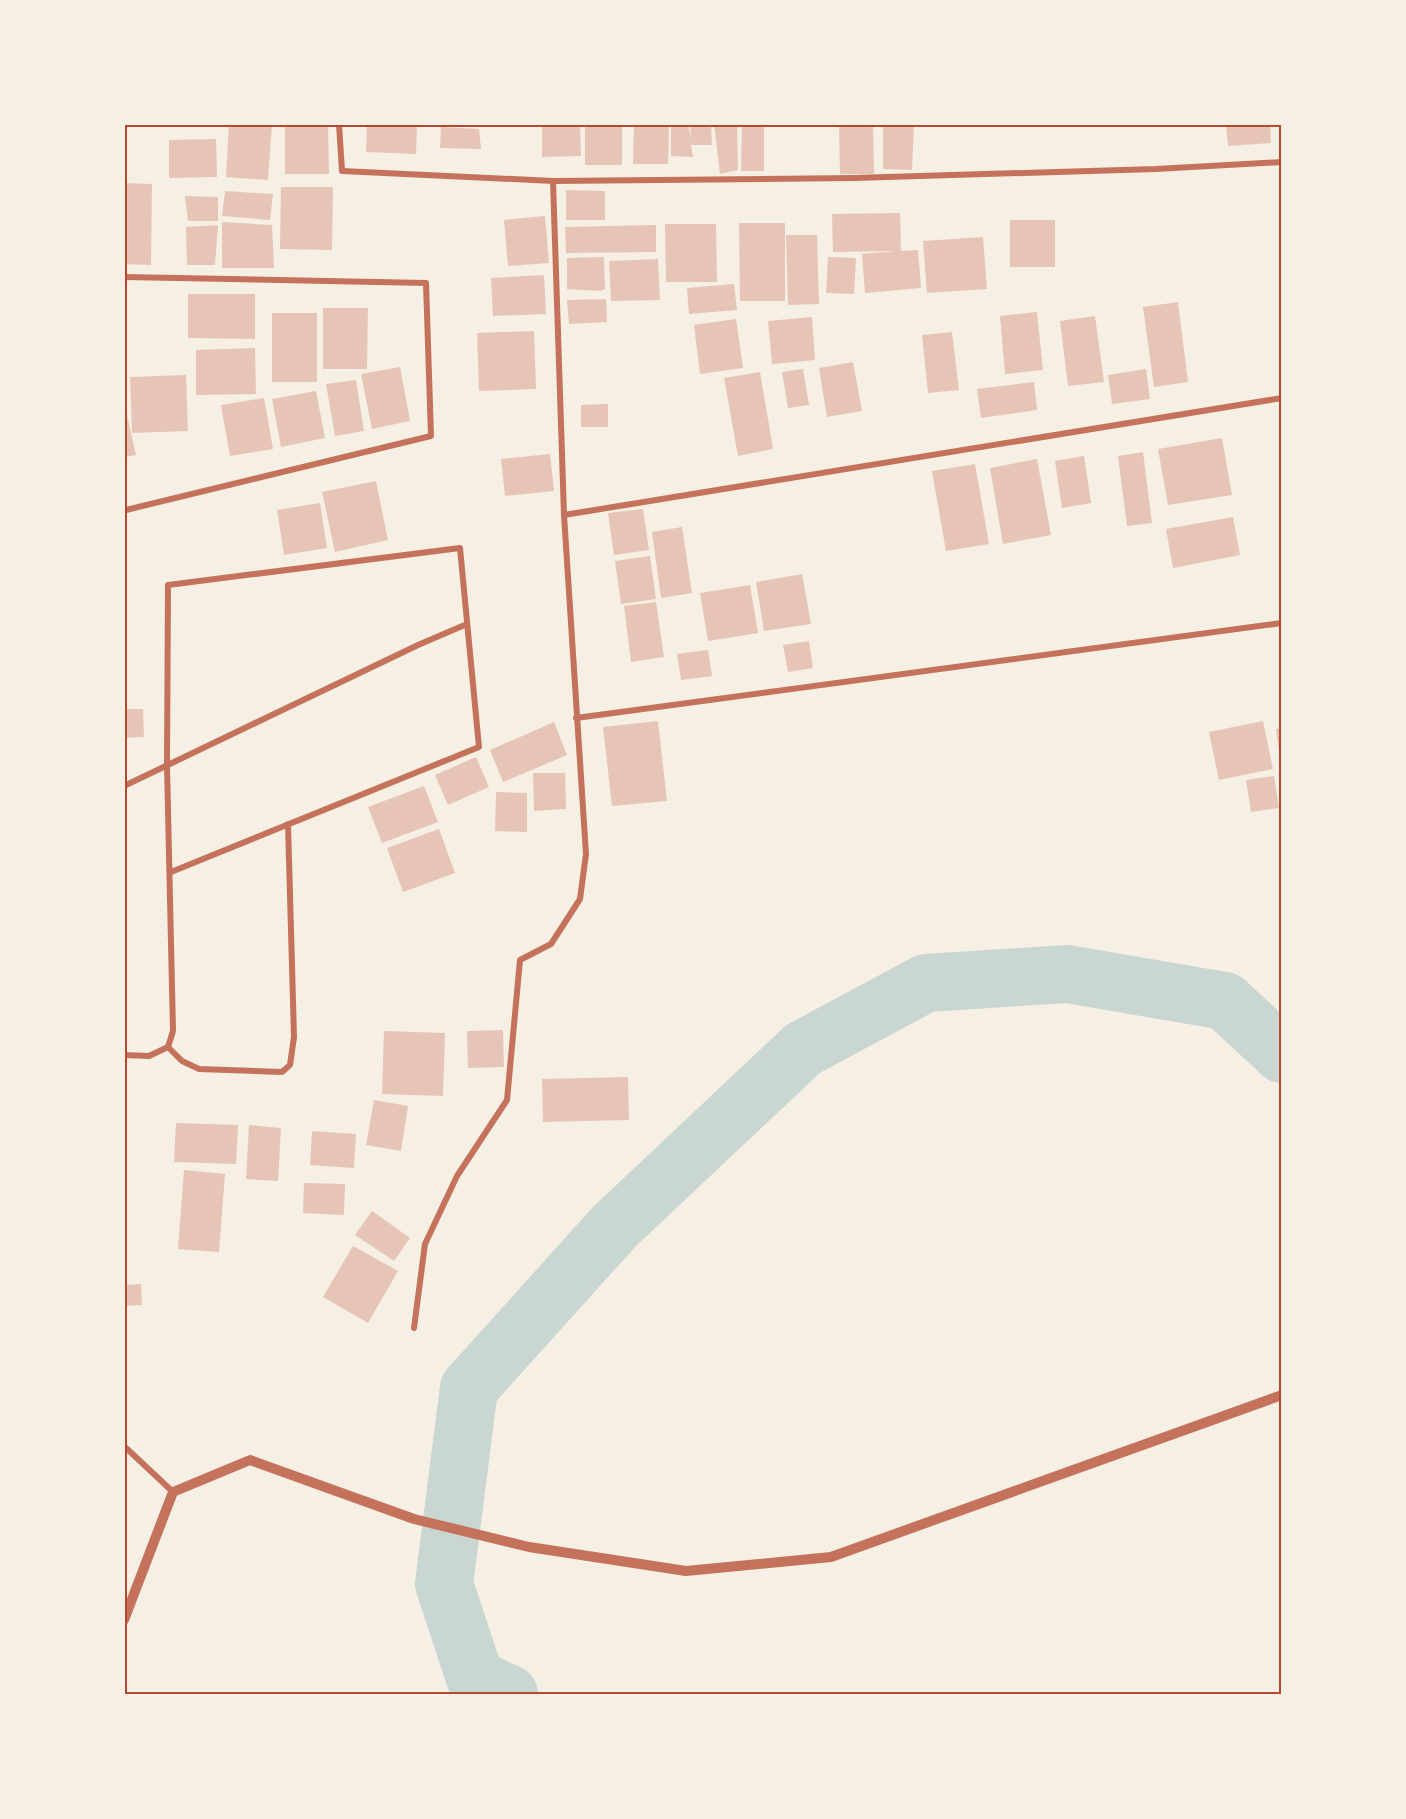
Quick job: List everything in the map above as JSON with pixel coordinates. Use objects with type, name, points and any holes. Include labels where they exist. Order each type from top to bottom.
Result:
[{"type":"street","points":[[339,124],[342,171],[553,181],[854,178],[1156,169],[1281,162]]},
{"type":"street","points":[[414,1328],[425,1244],[457,1176],[507,1100],[520,960],[551,944],[580,899],[586,854],[564,515],[553,181]]},
{"type":"street","points":[[124,278],[426,284],[431,435],[126,510]]},
{"type":"street","points":[[564,515],[1281,398]]},
{"type":"street","points":[[124,1055],[149,1056],[168,1047],[173,1031],[167,766],[168,585],[460,548],[479,747],[171,872]]},
{"type":"street","points":[[576,718],[1281,623]]},
{"type":"street","points":[[124,786],[418,645],[467,624]]},
{"type":"street","points":[[168,1047],[182,1061],[199,1070],[282,1072],[290,1065],[294,1037],[288,825]]},
{"type":"street","points":[[124,1620],[173,1492],[250,1460],[414,1519],[529,1546],[686,1571],[831,1557],[1281,1395]]},
{"type":"street","points":[[124,1446],[173,1492]]},
{"type":"building","points":[[229,124],[272,124],[268,180],[226,177]]},
{"type":"building","points":[[285,124],[328,124],[329,174],[285,174]]},
{"type":"building","points":[[367,124],[417,124],[416,154],[366,152]]},
{"type":"building","points":[[542,124],[580,124],[581,156],[542,157]]},
{"type":"building","points":[[585,124],[622,124],[622,165],[585,165]]},
{"type":"building","points":[[634,124],[669,124],[668,164],[633,164]]},
{"type":"building","points":[[671,124],[688,124],[691,140],[690,124],[711,124],[712,145],[691,145],[693,157],[671,156]]},
{"type":"building","points":[[714,124],[737,124],[738,170],[720,174]]},
{"type":"building","points":[[742,124],[764,124],[764,171],[741,171]]},
{"type":"building","points":[[839,124],[873,124],[874,174],[840,174]]},
{"type":"building","points":[[883,124],[914,124],[912,170],[883,169]]},
{"type":"building","points":[[1226,124],[1270,124],[1271,143],[1228,146]]},
{"type":"building","points":[[441,127],[479,129],[481,149],[440,148]]},
{"type":"building","points":[[216,139],[217,177],[169,178],[169,140]]},
{"type":"building","points":[[124,183],[152,184],[151,265],[124,264]]},
{"type":"building","points":[[281,187],[333,187],[332,250],[280,249]]},
{"type":"building","points":[[566,190],[605,191],[605,220],[566,220]]},
{"type":"building","points":[[225,191],[273,194],[270,220],[222,216]]},
{"type":"building","points":[[185,196],[218,197],[218,221],[188,221]]},
{"type":"building","points":[[900,213],[901,251],[918,250],[921,288],[865,293],[862,254],[896,251],[833,252],[832,214]]},
{"type":"building","points":[[545,216],[549,263],[508,266],[504,220]]},
{"type":"building","points":[[1010,220],[1055,220],[1055,267],[1010,267]]},
{"type":"building","points":[[222,222],[272,225],[274,268],[222,268]]},
{"type":"building","points":[[739,223],[785,223],[785,301],[740,301]]},
{"type":"building","points":[[665,224],[716,224],[717,282],[666,282]]},
{"type":"building","points":[[218,225],[215,265],[187,265],[186,227]]},
{"type":"building","points":[[656,225],[656,252],[566,253],[565,227]]},
{"type":"building","points":[[786,235],[817,235],[819,304],[788,305]]},
{"type":"building","points":[[983,237],[987,289],[927,293],[923,241]]},
{"type":"building","points":[[604,257],[605,289],[600,291],[567,289],[567,258]]},
{"type":"building","points":[[828,257],[856,258],[854,294],[826,293]]},
{"type":"building","points":[[658,259],[660,300],[611,301],[609,261]]},
{"type":"building","points":[[544,275],[546,314],[493,316],[491,278]]},
{"type":"building","points":[[734,284],[737,310],[689,314],[687,288]]},
{"type":"building","points":[[188,294],[255,294],[255,339],[188,338]]},
{"type":"building","points":[[606,299],[607,322],[569,324],[567,300]]},
{"type":"building","points":[[1178,302],[1188,382],[1154,387],[1143,307]]},
{"type":"building","points":[[323,308],[368,308],[367,369],[323,369]]},
{"type":"building","points":[[1037,312],[1043,370],[1005,374],[1000,316]]},
{"type":"building","points":[[272,313],[317,313],[317,382],[272,382]]},
{"type":"building","points":[[1095,316],[1104,382],[1068,386],[1060,321]]},
{"type":"building","points":[[812,317],[815,360],[772,364],[768,321]]},
{"type":"building","points":[[736,319],[743,368],[700,374],[694,325]]},
{"type":"building","points":[[534,331],[536,389],[479,391],[477,333]]},
{"type":"building","points":[[952,332],[959,390],[928,393],[922,335]]},
{"type":"building","points":[[255,348],[256,394],[196,395],[196,350]]},
{"type":"building","points":[[853,362],[862,411],[827,417],[819,368]]},
{"type":"building","points":[[400,367],[410,421],[372,429],[361,374]]},
{"type":"building","points":[[803,369],[809,405],[788,408],[782,372]]},
{"type":"building","points":[[1146,369],[1150,399],[1112,404],[1108,375]]},
{"type":"building","points":[[760,372],[773,449],[738,456],[724,378]]},
{"type":"building","points":[[186,375],[188,431],[132,433],[130,377]]},
{"type":"building","points":[[356,380],[364,431],[335,436],[326,384]]},
{"type":"building","points":[[1034,382],[1037,410],[981,418],[977,389]]},
{"type":"building","points":[[316,391],[325,438],[281,447],[272,399]]},
{"type":"building","points":[[264,398],[273,449],[230,456],[221,405]]},
{"type":"building","points":[[124,402],[136,455],[124,457]]},
{"type":"building","points":[[608,404],[608,427],[581,427],[581,405]]},
{"type":"building","points":[[1222,438],[1232,495],[1168,505],[1158,449]]},
{"type":"building","points":[[1143,452],[1152,523],[1127,526],[1118,456]]},
{"type":"building","points":[[550,454],[554,491],[505,496],[501,459]]},
{"type":"building","points":[[1084,456],[1091,503],[1062,508],[1055,461]]},
{"type":"building","points":[[1037,459],[1051,535],[1003,544],[990,468]]},
{"type":"building","points":[[975,464],[989,544],[946,551],[932,471]]},
{"type":"building","points":[[376,481],[388,540],[335,552],[322,492]]},
{"type":"building","points":[[320,503],[327,548],[284,555],[277,510]]},
{"type":"building","points":[[643,509],[649,550],[614,555],[608,513]]},
{"type":"building","points":[[1233,517],[1240,555],[1173,568],[1166,529]]},
{"type":"building","points":[[682,527],[692,593],[661,598],[652,532]]},
{"type":"building","points":[[650,556],[656,599],[621,604],[615,561]]},
{"type":"building","points":[[802,574],[811,624],[764,631],[756,582]]},
{"type":"building","points":[[750,585],[758,633],[708,641],[700,593]]},
{"type":"building","points":[[656,602],[664,657],[631,662],[624,606]]},
{"type":"building","points":[[809,641],[813,668],[788,672],[783,645]]},
{"type":"building","points":[[708,650],[712,676],[681,680],[677,654]]},
{"type":"building","points":[[124,709],[143,709],[144,737],[124,738]]},
{"type":"building","points":[[658,721],[667,801],[612,806],[603,727]]},
{"type":"building","points":[[1263,721],[1273,769],[1219,780],[1209,732]]},
{"type":"building","points":[[554,722],[567,755],[503,782],[490,750]]},
{"type":"building","points":[[1282,728],[1282,758],[1280,759],[1276,729]]},
{"type":"building","points":[[476,757],[489,787],[448,805],[435,775]]},
{"type":"building","points":[[533,773],[565,773],[566,809],[534,811]]},
{"type":"building","points":[[1274,776],[1279,808],[1251,812],[1246,780]]},
{"type":"building","points":[[424,786],[438,822],[382,843],[368,807]]},
{"type":"building","points":[[496,792],[527,793],[527,832],[495,831]]},
{"type":"building","points":[[439,829],[455,873],[403,892],[387,848]]},
{"type":"building","points":[[503,1030],[504,1067],[468,1068],[467,1031]]},
{"type":"building","points":[[384,1031],[445,1033],[443,1096],[382,1094]]},
{"type":"building","points":[[628,1077],[629,1120],[543,1122],[542,1079]]},
{"type":"building","points":[[374,1100],[408,1106],[401,1151],[366,1145]]},
{"type":"building","points":[[176,1123],[238,1125],[236,1164],[174,1162]]},
{"type":"building","points":[[249,1125],[281,1128],[278,1181],[246,1179]]},
{"type":"building","points":[[312,1131],[356,1134],[354,1168],[310,1165]]},
{"type":"building","points":[[184,1170],[225,1174],[219,1252],[178,1249]]},
{"type":"building","points":[[304,1183],[345,1184],[344,1215],[303,1213]]},
{"type":"building","points":[[372,1211],[410,1238],[394,1261],[355,1235]]},
{"type":"building","points":[[353,1246],[398,1271],[368,1323],[323,1297]]},
{"type":"building","points":[[141,1284],[142,1305],[124,1306],[124,1285]]},
{"type":"waterway","points":[[509,1694],[475,1678],[444,1584],[469,1388],[614,1227],[803,1049],[926,983],[1067,974],[1225,1001],[1282,1054]]}]
